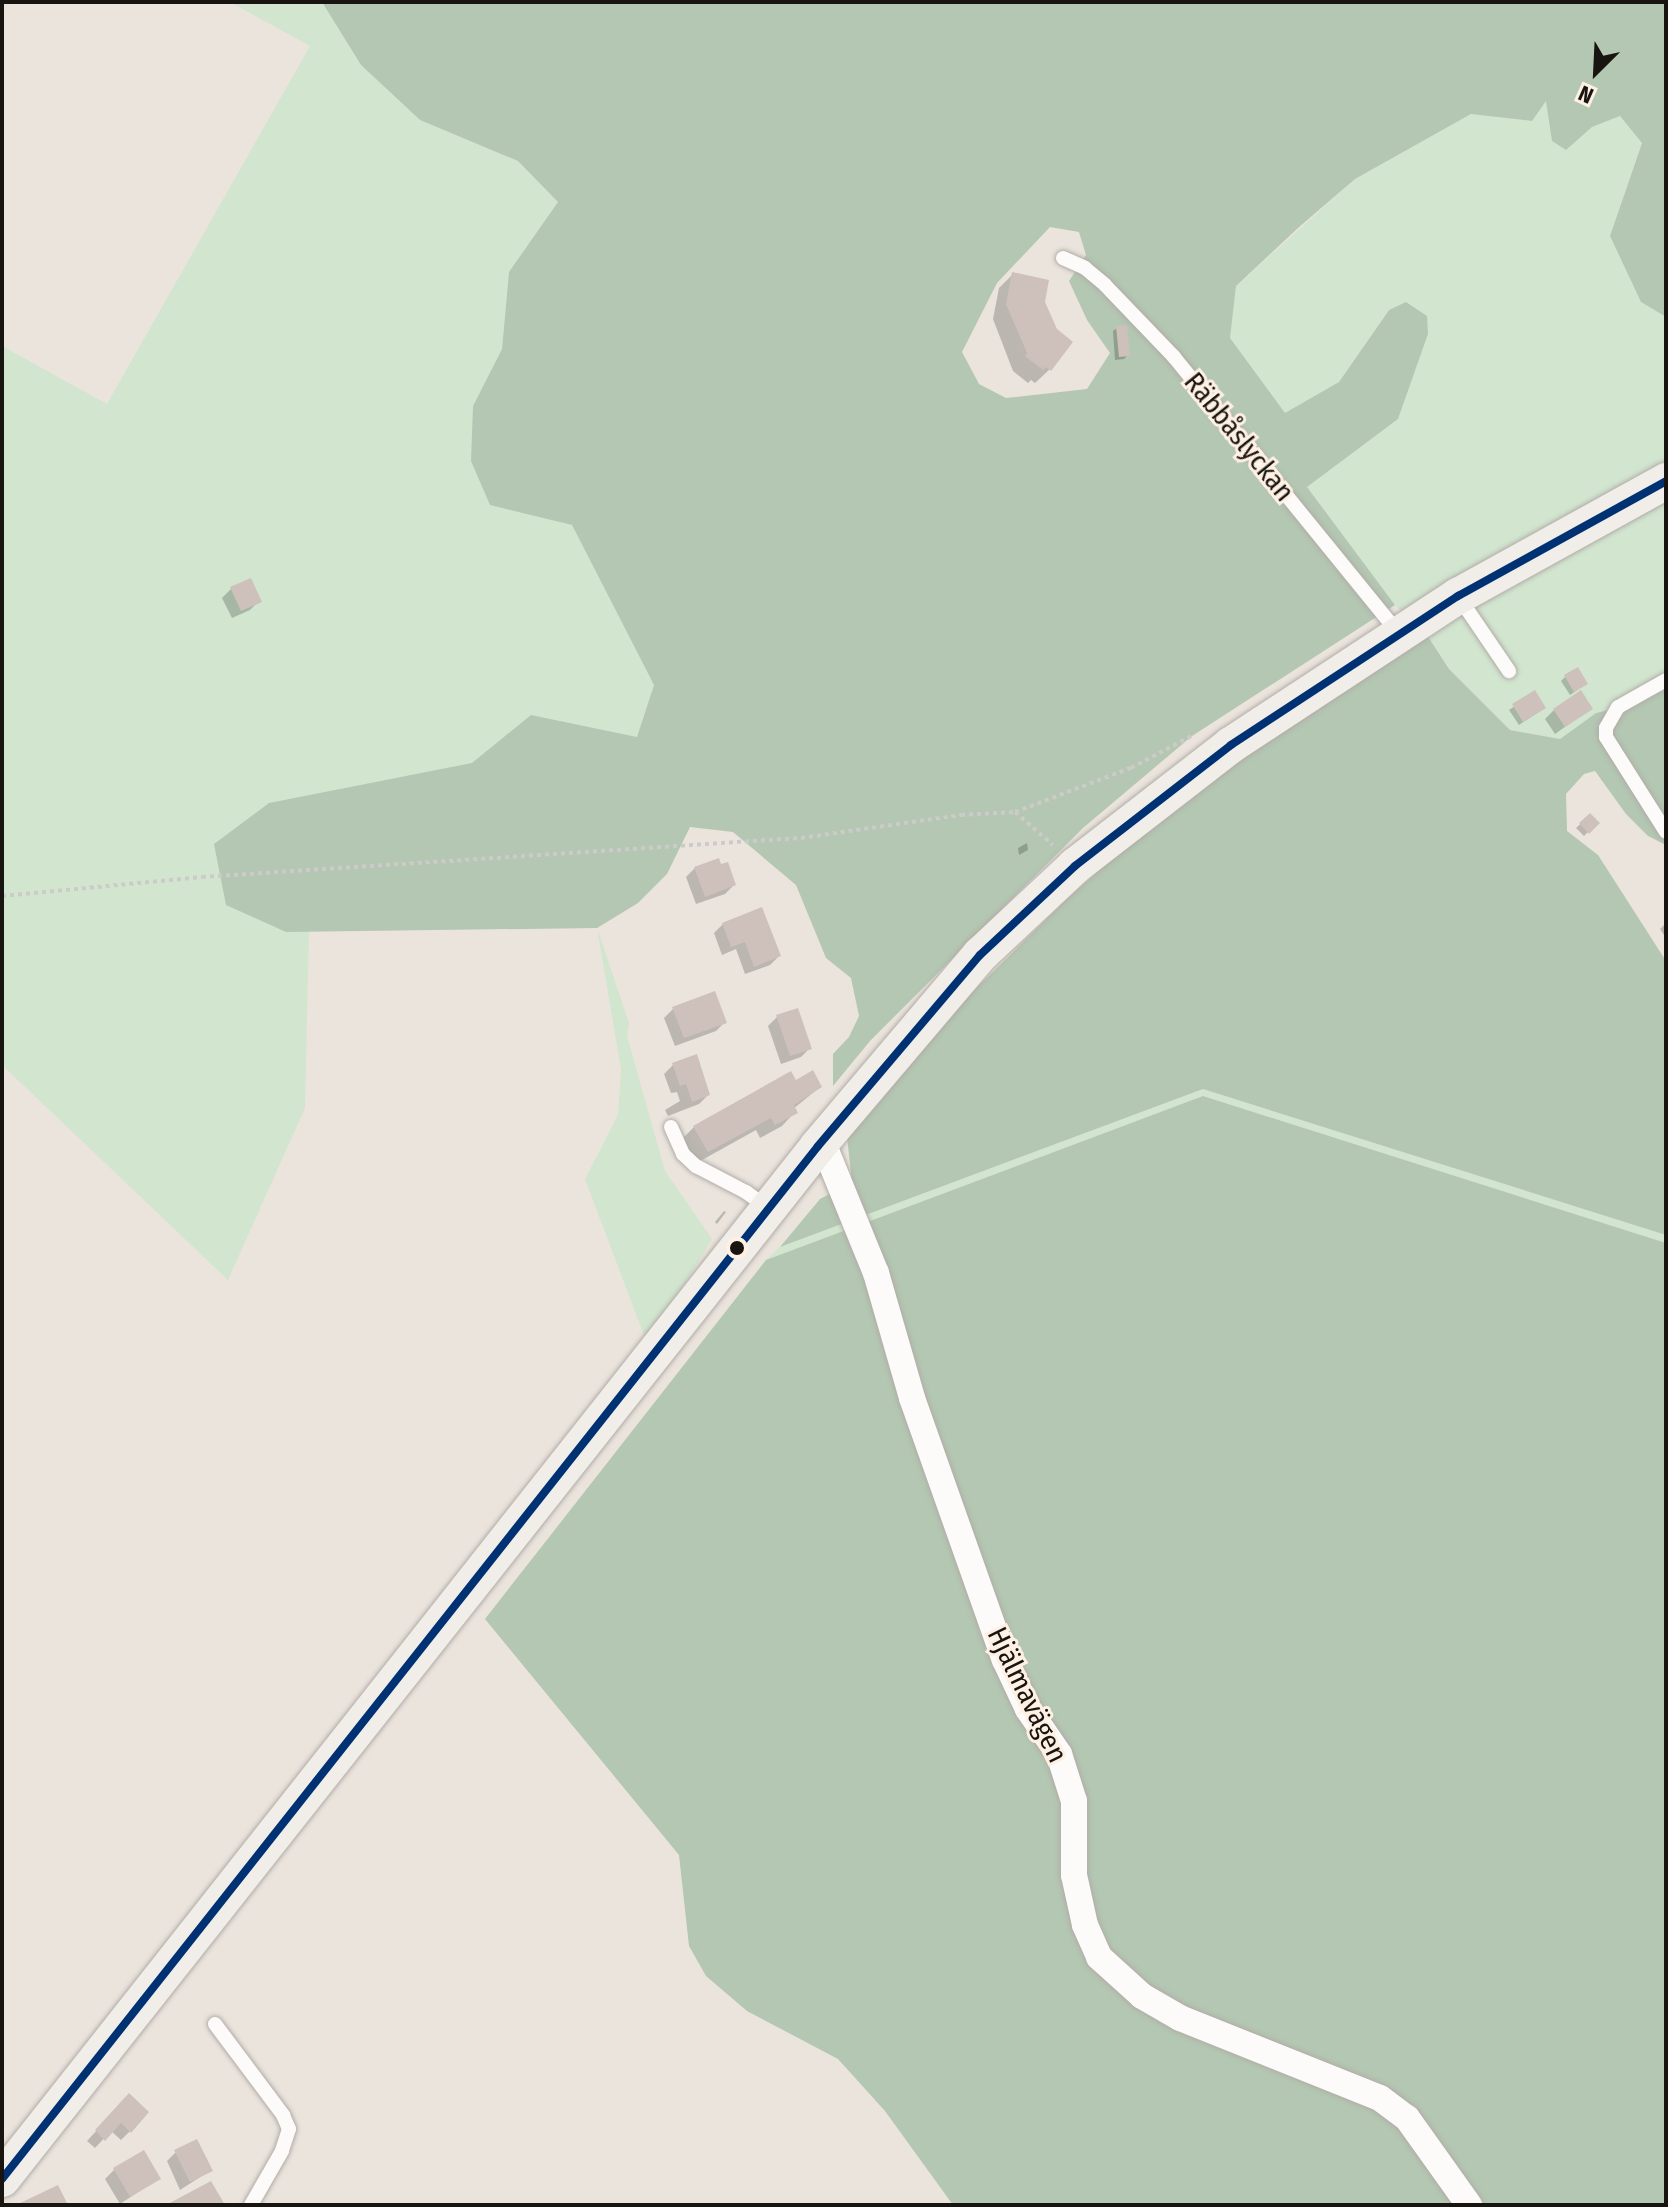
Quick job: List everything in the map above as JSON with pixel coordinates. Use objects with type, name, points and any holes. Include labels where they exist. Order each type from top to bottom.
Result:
[{"type":"street","points":[[2,2179],[768,1208],[980,955],[1075,866],[1231,745],[1458,596],[1666,481]]},
{"type":"street","name":"Hjälmavägen","points":[[818,1146],[827,1153],[876,1273],[912,1398],[1005,1660],[1028,1709],[1059,1754],[1074,1801],[1074,1875],[1085,1925],[1099,1957],[1142,1996],[1180,2018],[1380,2098],[1407,2118],[1469,2205]]},
{"type":"lane","name":"Räbbåslyckan","points":[[1063,258],[1085,268],[1105,285],[1174,357],[1399,633]]},
{"type":"lane","points":[[1458,596],[1509,671]]},
{"type":"lane","points":[[1666,680],[1618,707],[1606,728],[1606,737],[1666,832]]},
{"type":"lane","points":[[671,1127],[683,1154],[696,1166],[746,1192],[768,1208]]},
{"type":"lane","points":[[215,2024],[283,2115],[289,2129],[282,2151],[251,2205]]},
{"type":"path","points":[[2,896],[202,877],[801,838],[961,815],[1015,812],[1131,768],[1186,737],[1207,730],[1220,733],[1231,745]]},
{"type":"path","points":[[1015,812],[1075,866]]},
{"type":"green space","points":[[230,2],[322,2],[361,65],[420,120],[518,161],[558,202],[509,272],[502,349],[473,406],[490,505],[572,525],[654,685],[637,737],[531,715],[472,764],[269,803],[286,932],[309,931],[305,1108],[228,1280],[2,1065],[2,346],[107,404],[310,46]]},
{"type":"green space","points":[[322,2],[1666,2],[1666,317],[1641,302],[1610,236],[1642,143],[1620,116],[1592,127],[1566,150],[1552,141],[1546,101],[1532,121],[1471,114],[1355,179],[1298,228],[1236,286],[1230,338],[1285,413],[1339,382],[1389,310],[1406,302],[1427,316],[1428,334],[1398,419],[1307,487],[1395,605],[1192,736],[1083,828],[870,1041],[833,1086],[833,1054],[849,1037],[859,1016],[851,978],[826,958],[796,885],[733,832],[690,827],[667,874],[638,903],[597,928],[286,932],[226,905],[214,844],[269,803],[472,763],[531,715],[637,737],[654,685],[572,525],[490,505],[471,461],[473,406],[502,349],[509,272],[558,202],[518,161],[420,120],[361,65]],"holes":[[[1050,227],[1079,232],[1086,255],[1069,281],[1087,320],[1110,353],[1087,389],[1006,398],[979,384],[962,352],[997,283]]]},
{"type":"green space","points":[[1546,100],[1566,150],[1592,127],[1620,116],[1642,142],[1610,236],[1641,302],[1666,317],[1666,689],[1636,703],[1596,713],[1560,739],[1510,730],[1449,669],[1427,635],[1395,605],[1307,487],[1398,419],[1428,334],[1389,309],[1339,382],[1285,414],[1230,338],[1236,286],[1355,179],[1471,114],[1532,121]]},
{"type":"green space","points":[[1427,635],[1449,669],[1510,730],[1560,739],[1596,713],[1636,703],[1666,689],[1666,845],[1648,836],[1626,814],[1595,771],[1584,774],[1566,794],[1567,831],[1598,855],[1666,961],[1666,1235],[1203,1089],[780,1247],[820,1199],[852,1182],[847,1137],[948,1016],[1069,897],[1155,821],[1292,723]]},
{"type":"green space","points":[[597,928],[629,1023],[627,1036],[665,1171],[712,1239],[648,1346],[585,1179],[618,1115],[621,1069]]},
{"type":"green space","points":[[1203,1089],[1666,1235],[1666,1243],[1203,1096],[766,1260],[780,1247]]},
{"type":"green space","points":[[1203,1096],[1666,1243],[1666,2205],[953,2205],[885,2111],[838,2059],[747,2011],[706,1976],[689,1946],[679,1855],[485,1619],[766,1260]]},
{"type":"building","points":[[1012,272],[1049,280],[1045,302],[1057,329],[1073,342],[1051,371],[1046,367],[1043,370],[1025,356],[1027,353],[1006,304]]},
{"type":"building","points":[[1127,325],[1130,356],[1119,357],[1116,326]]},
{"type":"building","points":[[251,578],[262,602],[241,611],[230,587]]},
{"type":"building","points":[[1578,667],[1588,684],[1574,692],[1564,675]]},
{"type":"building","points":[[1535,690],[1546,708],[1523,722],[1512,704]]},
{"type":"building","points":[[1581,690],[1593,709],[1565,727],[1553,709]]},
{"type":"building","points":[[1590,813],[1600,823],[1589,834],[1579,823]]},
{"type":"building","points":[[719,858],[721,864],[728,862],[736,885],[705,897],[694,867]]},
{"type":"building","points":[[762,907],[781,956],[754,967],[745,942],[731,947],[722,923]]},
{"type":"building","points":[[715,991],[727,1023],[684,1038],[672,1007]]},
{"type":"building","points":[[798,1008],[812,1049],[790,1056],[776,1015]]},
{"type":"building","points":[[697,1054],[710,1095],[692,1102],[686,1084],[680,1086],[672,1063]]},
{"type":"building","points":[[813,1070],[822,1087],[794,1105],[798,1113],[775,1125],[771,1118],[708,1152],[693,1126],[791,1071],[796,1080]]},
{"type":"building","points":[[129,2093],[149,2112],[131,2133],[121,2123],[105,2141],[95,2130]]},
{"type":"building","points":[[197,2139],[213,2171],[190,2182],[174,2150]]},
{"type":"building","points":[[144,2150],[161,2179],[130,2197],[113,2168]]},
{"type":"building","points":[[211,2181],[225,2205],[166,2205]]},
{"type":"building","points":[[58,2185],[68,2205],[16,2205]]},
{"type":"transit line","points":[[2,2179],[818,1146],[980,955],[1075,866],[1231,745],[1458,596],[1666,481]]}]
